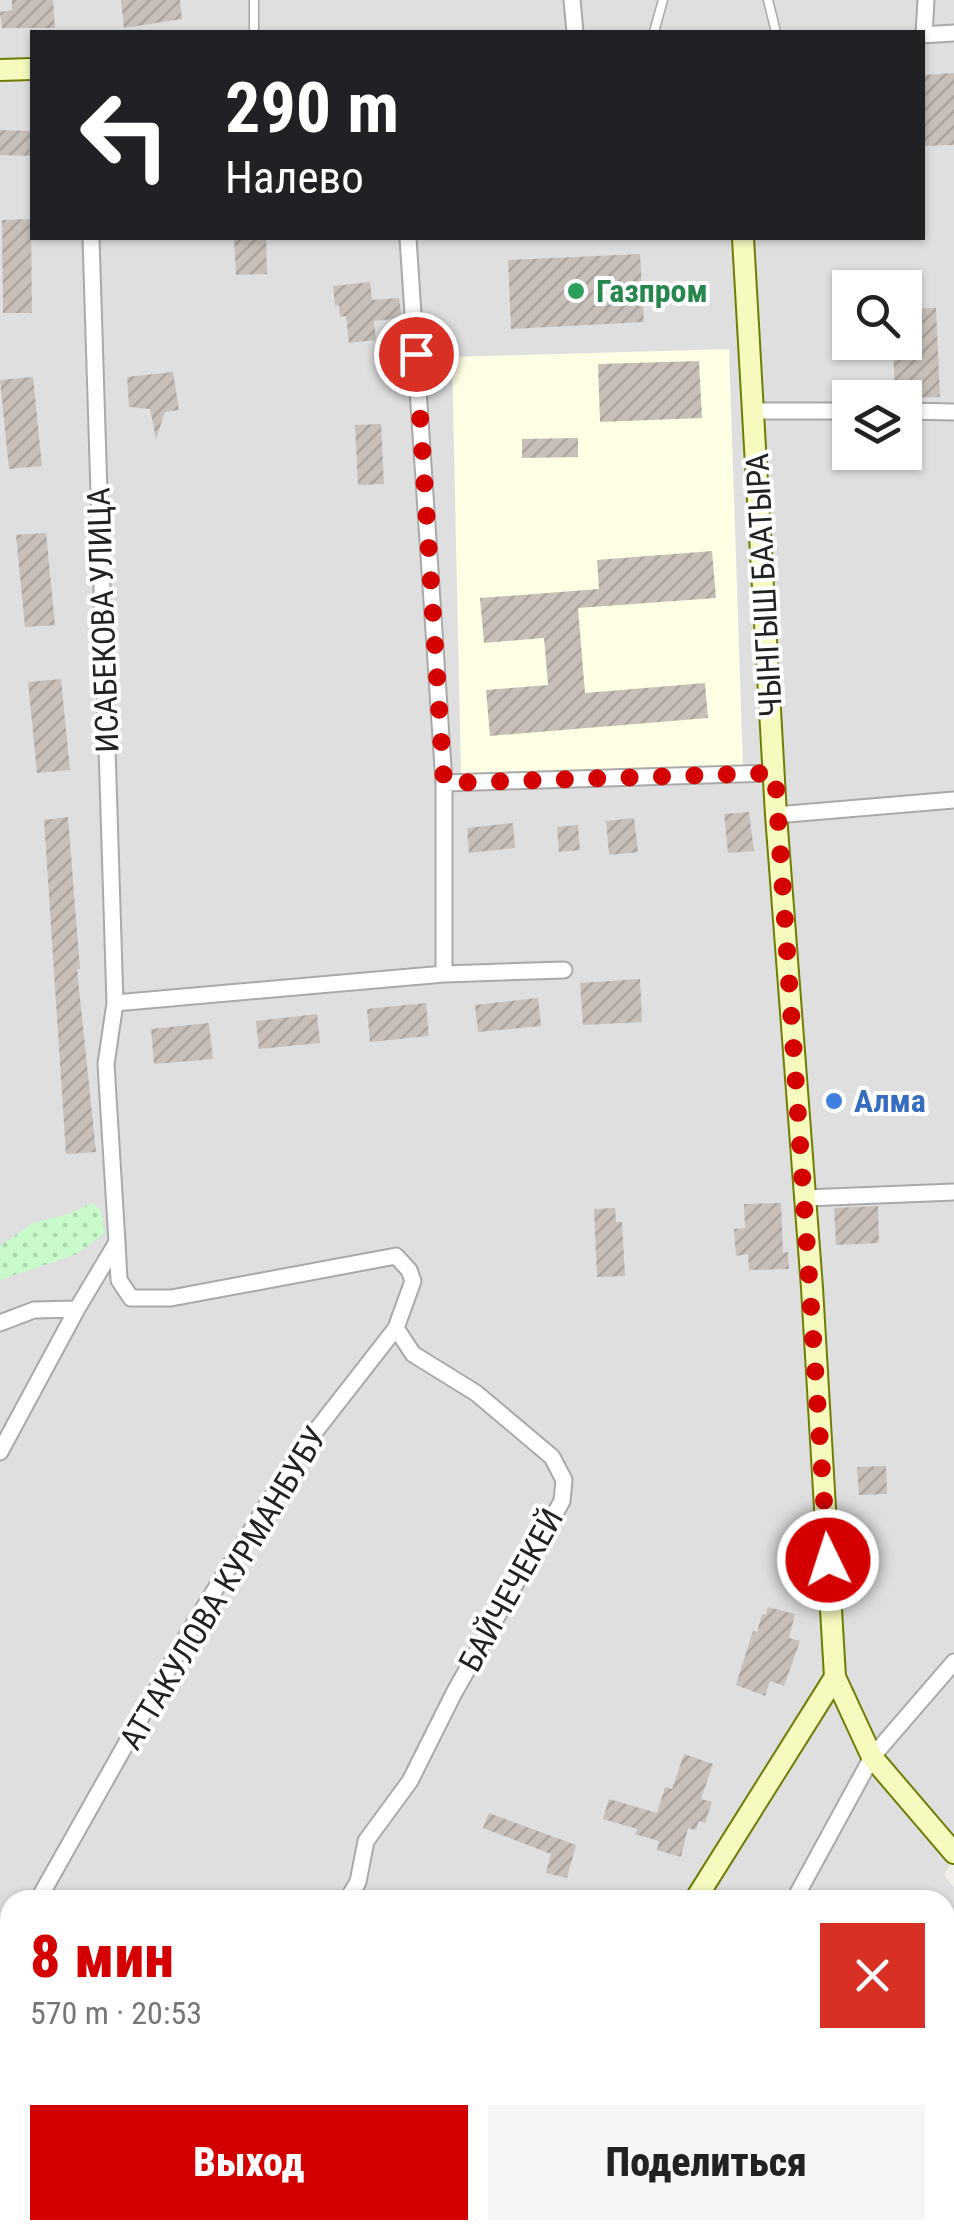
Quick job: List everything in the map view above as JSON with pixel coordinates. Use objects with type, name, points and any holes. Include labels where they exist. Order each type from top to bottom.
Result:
[{"type":"main road","points":[[0,70],[30,70]]},
{"type":"main road","name":"ЧЫНГЫШ БААТЫРА","points":[[743,240],[776,815],[835,1677],[872,1758],[954,1853]]},
{"type":"main road","points":[[701,1890],[835,1677]]},
{"type":"street","points":[[572,0],[574,30]]},
{"type":"street","points":[[923,30],[926,0]]},
{"type":"street","points":[[925,35],[954,34]]},
{"type":"street","name":"ИСАБЕКОВА УЛИЦА","points":[[91,240],[115,1003],[106,1064],[117,1242]]},
{"type":"street","points":[[408,240],[444,783],[444,974]]},
{"type":"street","points":[[753,411],[832,411]]},
{"type":"street","points":[[922,412],[954,412]]},
{"type":"street","points":[[444,783],[775,773]]},
{"type":"street","points":[[776,815],[954,800]]},
{"type":"street","points":[[115,1003],[444,974],[564,970]]},
{"type":"street","points":[[805,1198],[954,1192]]},
{"type":"street","points":[[0,1452],[117,1242]]},
{"type":"street","name":"АТТАКУЛОВА КУРМАНБУБУ","points":[[44,1890],[188,1634],[300,1451],[396,1328],[413,1282],[396,1256],[172,1298],[131,1298],[119,1280],[117,1242]]},
{"type":"street","points":[[0,1323],[34,1310],[77,1310]]},
{"type":"street","name":"БАЙЧЕЧЕКЕЙ","points":[[354,1890],[366,1840],[410,1780],[562,1502],[564,1480],[552,1458],[476,1394],[413,1354],[396,1328]]},
{"type":"street","points":[[799,1890],[872,1758],[954,1662]]},
{"type":"lane","points":[[254,0],[254,30]]},
{"type":"lane","points":[[655,30],[663,0]]},
{"type":"lane","points":[[768,0],[776,30]]},
{"type":"shaded area","points":[[0,0],[954,0],[954,1856],[944,1875],[954,1890],[0,1890]]},
{"type":"shaded area","points":[[729,349],[743,767],[461,773],[452,357]]},
{"type":"green space","points":[[92,1203],[100,1209],[105,1233],[77,1254],[0,1280],[0,1246],[33,1223],[69,1214]]},
{"type":"building","points":[[12,0],[53,0],[55,28],[2,28],[0,12],[12,10]]},
{"type":"building","points":[[121,0],[180,0],[182,19],[124,28]]},
{"type":"building","points":[[954,73],[954,145],[925,146],[925,75]]},
{"type":"building","points":[[0,130],[30,131],[30,156],[0,155]]},
{"type":"building","points":[[30,219],[32,313],[3,313],[2,220]]},
{"type":"building","points":[[234,240],[266,240],[267,274],[236,275]]},
{"type":"building","name":"Газпром","points":[[640,254],[644,322],[511,329],[508,260]]},
{"type":"building","points":[[370,282],[372,300],[399,298],[402,318],[374,321],[376,340],[349,343],[346,316],[340,317],[339,305],[335,306],[333,286]]},
{"type":"building","points":[[922,308],[936,308],[940,397],[922,397],[922,380],[894,380],[894,360],[922,360]]},
{"type":"building","points":[[699,361],[702,418],[600,422],[598,364]]},
{"type":"building","points":[[173,372],[179,410],[165,412],[156,439],[150,409],[129,407],[127,377]]},
{"type":"building","points":[[33,377],[42,466],[9,469],[0,380]]},
{"type":"building","points":[[381,424],[384,484],[358,485],[355,425]]},
{"type":"building","points":[[578,438],[578,457],[522,458],[522,439]]},
{"type":"building","points":[[46,533],[55,625],[25,627],[16,535]]},
{"type":"building","points":[[712,551],[716,598],[578,608],[585,693],[705,683],[708,718],[490,736],[486,690],[548,685],[544,638],[484,643],[480,598],[599,589],[597,560]]},
{"type":"building","points":[[61,679],[70,770],[37,773],[28,682]]},
{"type":"building","points":[[749,812],[754,851],[728,853],[724,814]]},
{"type":"building","points":[[68,817],[77,969],[96,1152],[66,1154],[44,820]]},
{"type":"building","points":[[634,818],[638,852],[609,855],[606,821]]},
{"type":"building","points":[[513,823],[515,848],[469,853],[467,828]]},
{"type":"building","points":[[578,825],[580,850],[559,852],[557,827]]},
{"type":"building","points":[[640,979],[642,1022],[583,1025],[580,983]]},
{"type":"building","points":[[538,998],[541,1026],[478,1032],[475,1005]]},
{"type":"building","points":[[426,1003],[429,1036],[370,1042],[367,1009]]},
{"type":"building","points":[[317,1014],[320,1043],[259,1049],[256,1021]]},
{"type":"building","points":[[209,1023],[213,1059],[154,1064],[151,1029]]},
{"type":"building","points":[[781,1203],[783,1253],[788,1252],[789,1269],[749,1270],[748,1254],[736,1256],[734,1229],[745,1228],[744,1204]]},
{"type":"building","points":[[878,1206],[879,1243],[836,1245],[834,1208]]},
{"type":"building","points":[[615,1208],[616,1222],[622,1222],[625,1276],[597,1277],[594,1209]]},
{"type":"building","points":[[886,1466],[887,1494],[859,1495],[857,1467]]},
{"type":"building","points":[[768,1607],[795,1614],[789,1638],[800,1641],[784,1686],[770,1681],[765,1696],[736,1685],[753,1631],[757,1632]]},
{"type":"building","points":[[684,1754],[713,1764],[701,1799],[712,1802],[705,1823],[699,1821],[696,1830],[688,1828],[681,1857],[657,1850],[659,1841],[635,1834],[637,1829],[603,1819],[609,1799],[657,1813],[665,1787],[672,1789]]},
{"type":"building","points":[[489,1813],[576,1845],[567,1878],[546,1873],[551,1854],[483,1828]]},
{"type":"place","name":"Газпром","points":[[576,291]]},
{"type":"place","name":"Алма","points":[[834,1101]]},
{"type":"route","points":[[416,354],[444,783],[775,773],[828,1560]]}]
